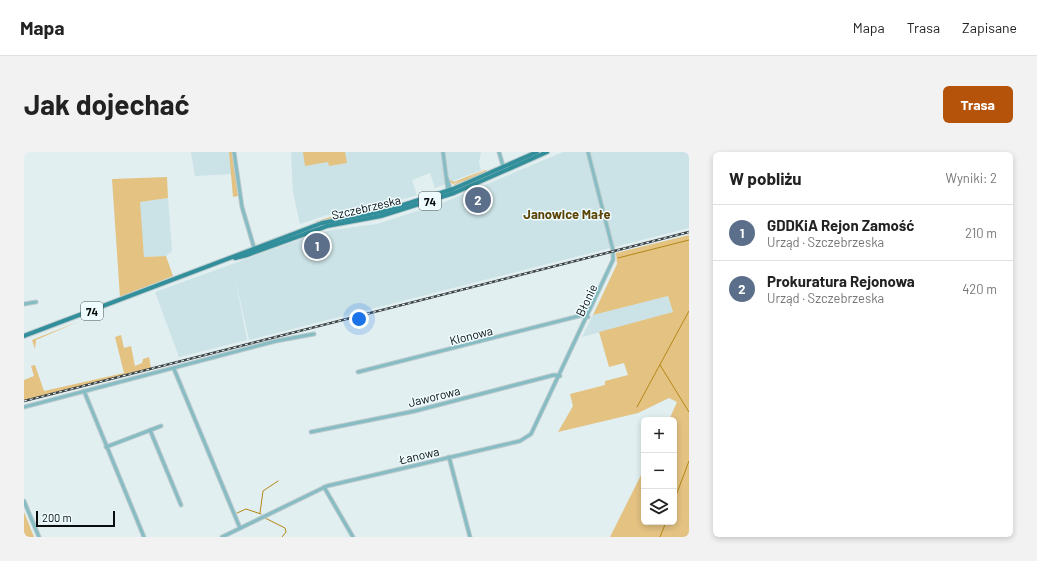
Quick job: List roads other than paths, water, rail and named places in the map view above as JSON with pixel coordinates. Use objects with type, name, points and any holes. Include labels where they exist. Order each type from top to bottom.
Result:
[{"type":"main road","name":"Szczebrzeska","points":[[450,192],[503,166],[537,152]]},
{"type":"main road","name":"Szczebrzeska","points":[[24,336],[254,250],[330,225],[381,216],[450,192],[547,152]]},
{"type":"street","points":[[234,152],[242,207],[254,250]]},
{"type":"street","points":[[443,152],[450,192]]},
{"type":"street","points":[[499,152],[503,166]]},
{"type":"street","name":"Błonie","points":[[519,441],[527,438],[534,431],[614,259],[588,152]]},
{"type":"street","points":[[24,304],[36,302]]},
{"type":"street","name":"Klonowa","points":[[358,372],[583,315],[588,316]]},
{"type":"street","points":[[24,407],[174,369],[276,341],[314,334]]},
{"type":"street","points":[[174,369],[240,528]]},
{"type":"street","name":"Jaworowa","points":[[311,432],[415,411],[554,375],[560,376]]},
{"type":"street","points":[[84,391],[144,537]]},
{"type":"street","points":[[106,447],[162,426]]},
{"type":"street","points":[[150,430],[181,505]]},
{"type":"street","name":"Łanowa","points":[[222,537],[324,487],[519,441]]},
{"type":"street","points":[[449,457],[470,537]]},
{"type":"street","points":[[324,487],[353,537]]},
{"type":"street","points":[[24,501],[39,537]]},
{"type":"waterway","points":[[618,258],[689,240]]},
{"type":"waterway","points":[[637,407],[689,311]]},
{"type":"waterway","points":[[660,365],[689,412]]},
{"type":"waterway","points":[[677,493],[689,461]]},
{"type":"waterway","points":[[260,513],[263,491],[278,481]]},
{"type":"waterway","points":[[237,513],[246,509],[261,514]]},
{"type":"waterway","points":[[265,518],[285,528],[286,532],[282,537]]},
{"type":"waterway","points":[[660,537],[665,525]]},
{"type":"railway","points":[[24,401],[689,232]]},
{"type":"place","name":"Prokuratura Rejonowa","points":[[478,200]]},
{"type":"place","name":"GDDKiA Rejon Zamość","points":[[317,246]]},
{"type":"district","name":"Janowice Małe","points":[[567,214]]}]
